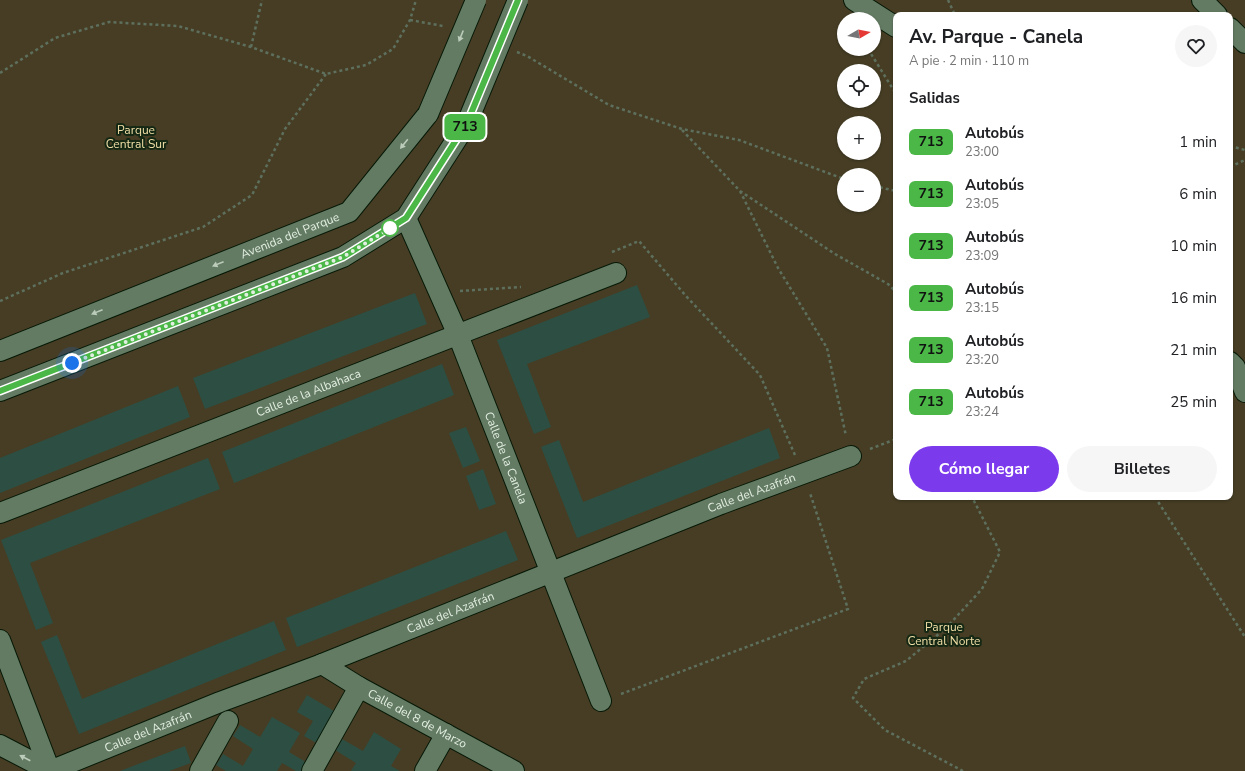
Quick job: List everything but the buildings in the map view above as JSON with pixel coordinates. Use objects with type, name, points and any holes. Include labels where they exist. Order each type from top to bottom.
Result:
[{"type":"street","name":"Avenida del Parque","points":[[0,351],[349,212],[428,114],[476,0]]},
{"type":"street","points":[[0,391],[343,257],[406,218],[467,123],[518,0]]},
{"type":"street","points":[[854,0],[893,24]]},
{"type":"street","points":[[1202,0],[1214,12]]},
{"type":"street","points":[[1233,31],[1245,43]]},
{"type":"street","name":"Calle de la Canela","points":[[406,218],[458,335],[601,701]]},
{"type":"street","name":"Calle de la Albahaca","points":[[0,513],[616,273]]},
{"type":"street","points":[[1233,365],[1245,392]]},
{"type":"street","name":"Calle del Azafrán","points":[[50,771],[220,702],[322,664],[551,572],[803,473],[851,456]]},
{"type":"street","points":[[0,640],[50,771]]},
{"type":"street","name":"Calle del 8 de Marzo","points":[[322,664],[359,687],[514,771]]},
{"type":"street","points":[[312,771],[359,687]]},
{"type":"street","points":[[200,771],[228,721]]},
{"type":"street","points":[[425,771],[446,734]]},
{"type":"street","points":[[0,745],[50,771]]},
{"type":"path","points":[[251,47],[262,0]]},
{"type":"path","points":[[0,74],[55,38],[109,22],[178,26],[251,47],[326,74],[366,65],[393,48],[410,20],[416,0]]},
{"type":"path","points":[[948,0],[954,12]]},
{"type":"path","points":[[410,20],[446,26]]},
{"type":"path","points":[[512,50],[527,56],[609,105],[682,129],[739,140],[837,176]]},
{"type":"path","points":[[872,56],[893,89]]},
{"type":"path","points":[[0,301],[63,273],[202,227],[252,195],[285,129],[326,74]]},
{"type":"path","points":[[682,129],[740,191],[835,254],[888,284],[893,289]]},
{"type":"path","points":[[1233,147],[1245,150]]},
{"type":"path","points":[[1233,166],[1245,160]]},
{"type":"path","points":[[881,188],[893,190]]},
{"type":"path","points":[[740,191],[778,268],[826,348],[851,456],[893,440]]},
{"type":"path","points":[[601,701],[848,609],[803,473],[760,375],[686,296],[639,241],[610,253]]},
{"type":"path","points":[[440,293],[521,286]]},
{"type":"path","points":[[963,771],[885,730],[854,698],[864,679],[906,661],[946,628],[982,589],[1000,552],[974,500]]},
{"type":"path","points":[[1157,500],[1245,637]]},
{"type":"green space","points":[[0,0],[1245,0],[1245,771],[0,771]]},
{"type":"bus line","name":"713","points":[[0,391],[343,257],[406,218],[467,123],[518,0]]},
{"type":"route","points":[[72,363],[343,257],[394,226],[390,228]]},
{"type":"park label","name":"Parque Central Sur","points":[[136,137]]},
{"type":"park label","name":"Parque Central Norte","points":[[944,634]]}]
